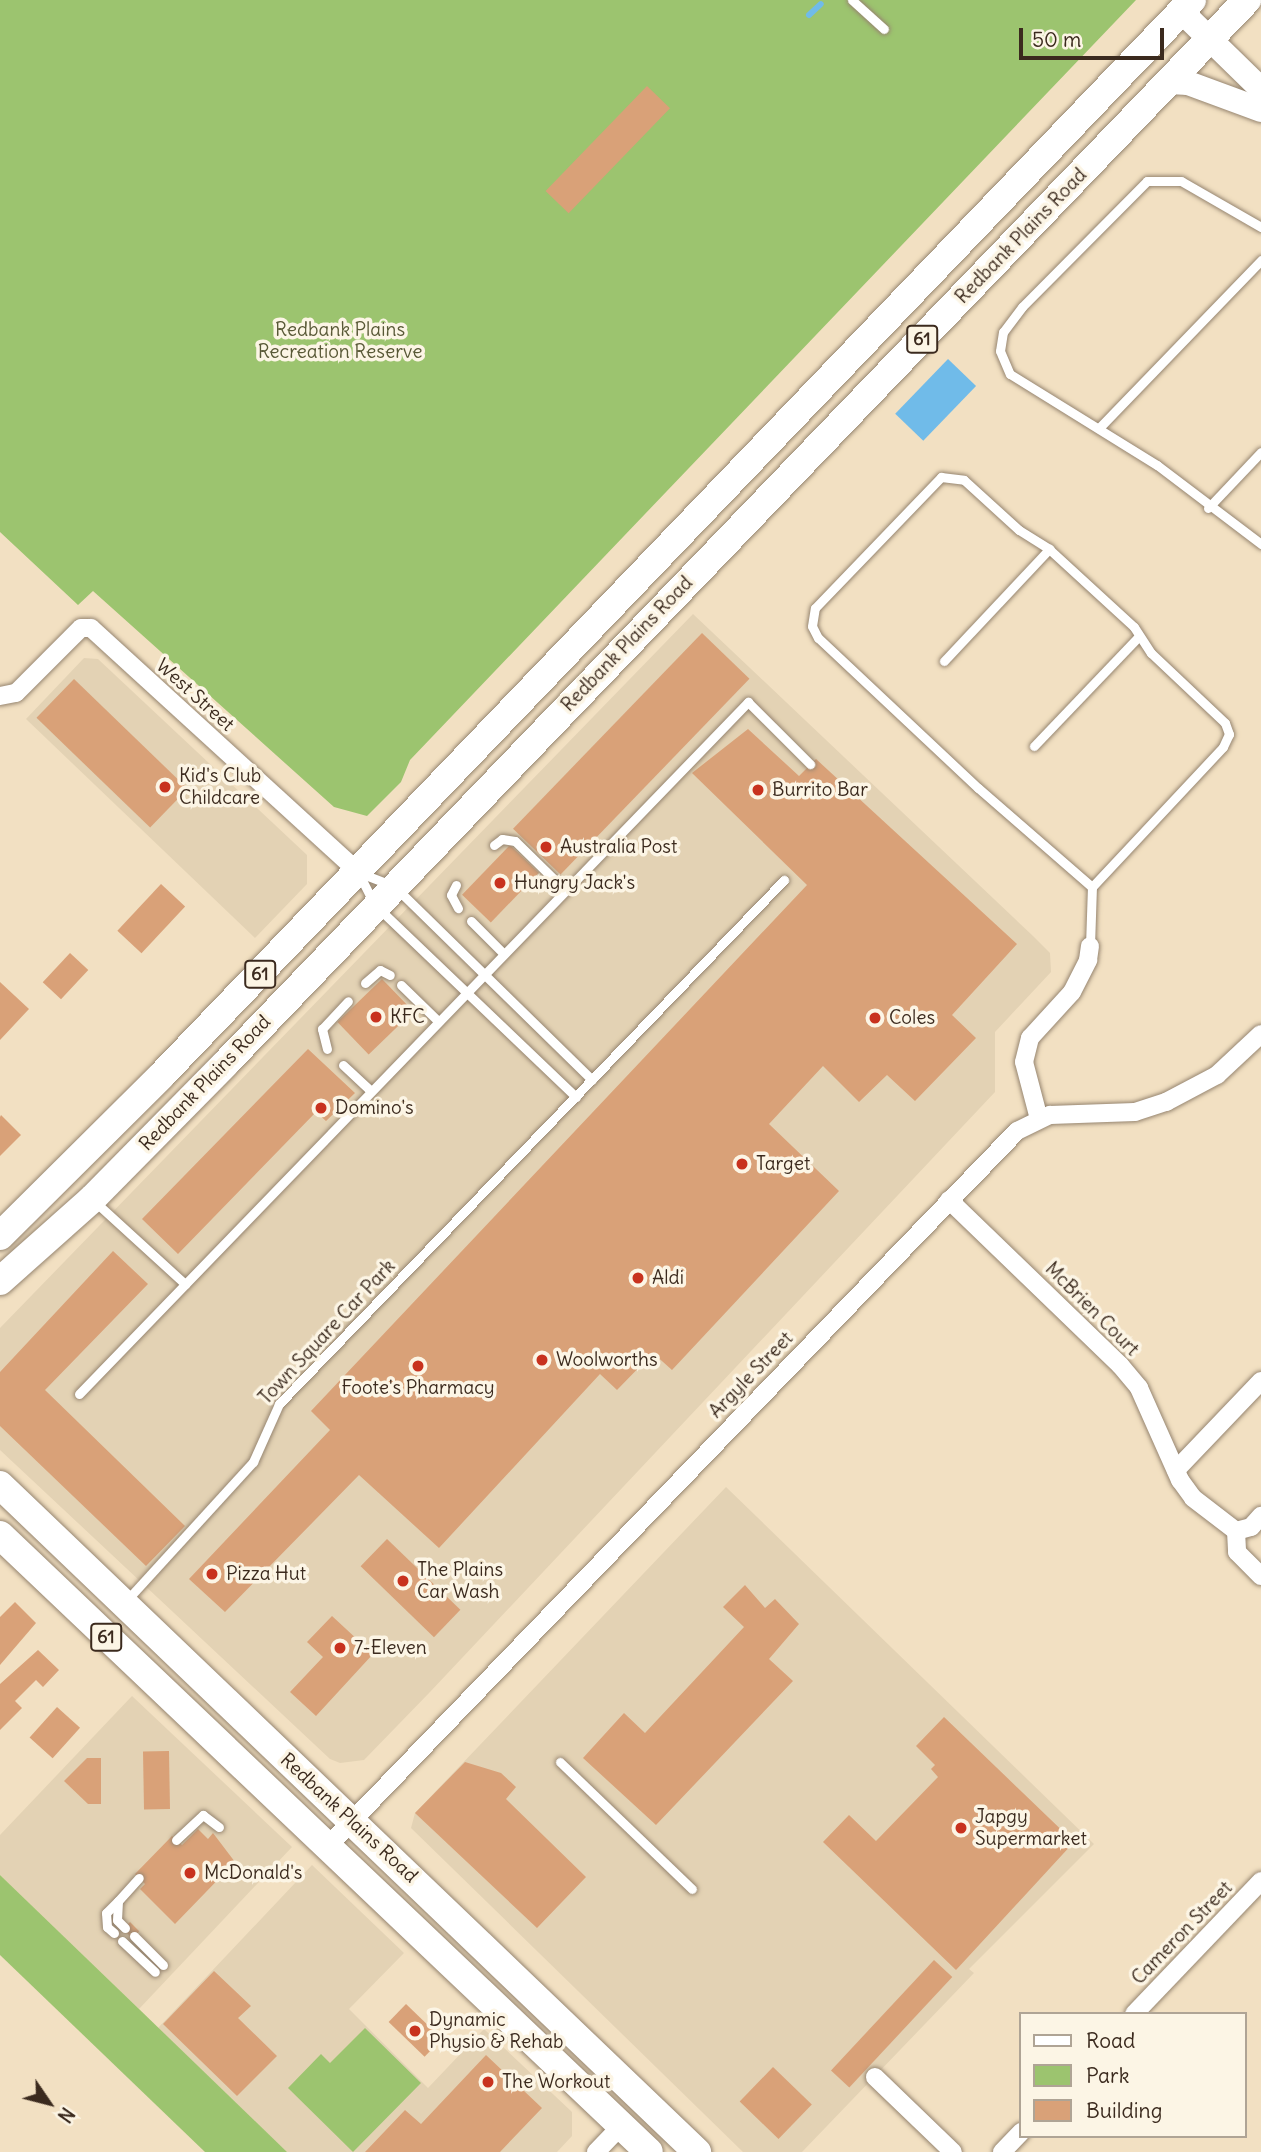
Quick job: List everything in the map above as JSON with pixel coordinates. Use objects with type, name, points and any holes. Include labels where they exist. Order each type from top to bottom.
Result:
[{"type":"main road","name":"Redbank Plains Road","points":[[0,1281],[92,1199],[1247,0]]},
{"type":"main road","name":"Redbank Plains Road","points":[[0,1236],[358,872],[1182,4]]},
{"type":"main road","name":"61","points":[[0,1303],[35,1267],[63,1223]]},
{"type":"main road","name":"Redbank Plains Road","points":[[0,1485],[696,2152]]},
{"type":"main road","name":"Redbank Plains Road","points":[[0,1535],[649,2152]]},
{"type":"main road","points":[[123,1604],[126,1634],[199,1705],[204,1731]]},
{"type":"main road","points":[[648,2106],[642,2125],[670,2152]]},
{"type":"street","points":[[1182,4],[1209,40],[1261,89]]},
{"type":"street","points":[[1168,82],[1188,83],[1261,110]]},
{"type":"street","name":"West Street","points":[[0,696],[16,693],[81,628],[92,628],[358,872]]},
{"type":"street","points":[[1040,1119],[1024,1062],[1030,1038],[1072,992],[1088,960],[1090,946]]},
{"type":"street","name":"Argyle Street","points":[[328,1846],[1017,1131],[1040,1119],[1135,1112],[1166,1102],[1217,1075],[1261,1034]]},
{"type":"street","name":"McBrien Court","points":[[949,1199],[1120,1365],[1139,1388],[1175,1470],[1193,1498],[1236,1531]]},
{"type":"street","points":[[1175,1470],[1261,1381]]},
{"type":"street","points":[[1261,1516],[1251,1527],[1236,1531],[1237,1552],[1261,1576]]},
{"type":"street","name":"Cameron Street","points":[[1136,2012],[1261,1881]]},
{"type":"street","points":[[875,2077],[953,2152]]},
{"type":"street","points":[[596,2152],[621,2126]]},
{"type":"street","points":[[1002,2152],[1020,2133]]},
{"type":"lane","points":[[852,0],[884,29]]},
{"type":"lane","points":[[1261,227],[1181,181],[1147,181],[1022,307],[1003,332],[1000,351],[1010,374],[1100,427],[1157,465],[1208,508],[1261,544]]},
{"type":"lane","points":[[1100,427],[1261,260]]},
{"type":"lane","points":[[1208,508],[1261,452]]},
{"type":"lane","points":[[1090,946],[1093,887],[1223,747],[1229,734],[1225,723],[1049,549],[1020,530],[964,480],[941,477],[815,608],[812,626],[818,638],[968,779],[1093,887]]},
{"type":"lane","points":[[944,661],[1049,549]]},
{"type":"lane","points":[[1034,746],[1139,636]]},
{"type":"lane","points":[[79,1394],[748,702],[810,764]]},
{"type":"lane","points":[[495,845],[502,839],[515,841],[565,890]]},
{"type":"lane","points":[[358,872],[483,974],[592,1080]]},
{"type":"lane","points":[[358,872],[384,895],[467,991],[576,1097]]},
{"type":"lane","name":"Town Square Car Park","points":[[123,1604],[247,1470],[279,1404],[785,880]]},
{"type":"lane","points":[[456,885],[450,895],[458,908]]},
{"type":"lane","points":[[471,921],[503,953]]},
{"type":"lane","points":[[365,983],[380,970],[390,975]]},
{"type":"lane","points":[[401,985],[438,1021]]},
{"type":"lane","points":[[327,1049],[322,1029],[348,1001]]},
{"type":"lane","points":[[343,1065],[371,1091]]},
{"type":"lane","points":[[92,1199],[185,1284]]},
{"type":"lane","points":[[560,1762],[692,1888]]},
{"type":"lane","points":[[176,1840],[203,1815],[219,1827]]},
{"type":"lane","points":[[114,1933],[107,1927],[106,1913],[139,1878]]},
{"type":"lane","points":[[118,1901],[117,1920],[125,1927]]},
{"type":"lane","points":[[134,1936],[163,1965]]},
{"type":"lane","points":[[122,1941],[155,1972]]},
{"type":"shaded area","points":[[693,614],[1050,953],[1051,972],[995,1032],[995,1092],[364,1760],[340,1763],[330,1759],[0,1450],[0,1328]]},
{"type":"shaded area","name":"Kid's Club Childcare","points":[[84,658],[98,659],[307,855],[307,884],[255,938],[26,719]]},
{"type":"shaded area","points":[[726,1487],[1094,1844],[969,1969],[974,1973],[802,2152],[743,2152],[411,1828],[415,1813]]},
{"type":"shaded area","points":[[132,1696],[292,1847],[139,2009],[0,1875],[0,1835]]},
{"type":"shaded area","points":[[312,1865],[404,1953],[349,2009],[428,2088],[484,2029],[572,2112],[572,2136],[557,2152],[287,2152],[158,2028]]},
{"type":"green space","name":"Redbank Plains Recreation Reserve","points":[[0,0],[1136,0],[410,760],[401,782],[367,816],[334,807],[93,591],[78,605],[0,532]]},
{"type":"green space","points":[[0,1875],[287,2152],[205,2152],[0,1955]]},
{"type":"green space","points":[[365,2028],[421,2083],[353,2152],[288,2088],[321,2054],[330,2063]]},
{"type":"water","points":[[948,359],[976,386],[923,441],[895,414]]},
{"type":"building","points":[[647,86],[670,108],[569,213],[546,191]]},
{"type":"building","points":[[702,633],[749,679],[561,875],[513,829]]},
{"type":"building","points":[[74,679],[188,789],[150,828],[36,718]]},
{"type":"building","points":[[748,729],[799,776],[816,759],[1017,944],[952,1015],[976,1038],[915,1101],[887,1075],[859,1102],[823,1066],[769,1124],[839,1191],[672,1370],[653,1353],[617,1390],[600,1374],[439,1548],[359,1475],[225,1612],[189,1579],[330,1430],[311,1411],[807,885],[692,773]]},
{"type":"building","name":"Hungry Jack's","points":[[510,845],[539,873],[491,922],[462,895]]},
{"type":"building","points":[[161,884],[185,907],[141,953],[117,931]]},
{"type":"building","points":[[70,953],[88,970],[61,999],[43,982]]},
{"type":"building","name":"KFC","points":[[382,979],[413,1011],[369,1054],[337,1022]]},
{"type":"building","points":[[0,982],[29,1009],[0,1040]]},
{"type":"building","points":[[308,1049],[355,1093],[326,1121],[316,1112],[178,1254],[142,1219]]},
{"type":"building","points":[[1,1115],[21,1135],[0,1156],[0,1117]]},
{"type":"building","points":[[113,1251],[148,1284],[45,1390],[185,1526],[146,1566],[0,1426],[0,1372]]},
{"type":"building","name":"The Plains Car Wash","points":[[387,1539],[460,1610],[434,1637],[361,1566]]},
{"type":"building","points":[[745,1585],[765,1608],[775,1599],[799,1624],[769,1659],[793,1681],[656,1825],[583,1758],[624,1713],[645,1733],[744,1627],[723,1607]]},
{"type":"building","points":[[15,1602],[36,1623],[0,1665],[0,1617]]},
{"type":"building","points":[[332,1616],[373,1654],[316,1716],[290,1692],[323,1657],[307,1642]]},
{"type":"building","points":[[38,1650],[59,1670],[43,1687],[36,1680],[15,1701],[22,1708],[0,1730],[0,1684]]},
{"type":"building","points":[[57,1707],[80,1728],[53,1758],[30,1737]]},
{"type":"building","points":[[944,1717],[1074,1842],[956,1970],[823,1842],[849,1815],[876,1841],[938,1777],[931,1769],[935,1765],[916,1746]]},
{"type":"building","points":[[143,1751],[169,1751],[170,1809],[144,1809]]},
{"type":"building","points":[[87,1758],[101,1758],[101,1804],[88,1804],[64,1781]]},
{"type":"building","points":[[465,1762],[501,1773],[516,1787],[506,1799],[586,1877],[537,1928],[415,1813]]},
{"type":"building","name":"McDonald's","points":[[198,1829],[208,1839],[213,1833],[235,1862],[175,1924],[140,1889],[145,1884],[135,1874],[172,1836],[182,1845]]},
{"type":"building","points":[[130,1922],[139,1931],[132,1938],[123,1929]]},
{"type":"building","points":[[934,1960],[952,1977],[849,2087],[831,2070]]},
{"type":"building","points":[[214,1971],[251,2006],[238,2018],[277,2056],[237,2096],[163,2024]]},
{"type":"building","name":"Dynamic Physio & Rehab","points":[[406,2004],[442,2039],[425,2057],[389,2022]]},
{"type":"building","name":"The Workout","points":[[486,2055],[542,2108],[500,2152],[365,2152],[405,2110],[421,2124]]},
{"type":"building","points":[[773,2067],[812,2105],[779,2139],[740,2102]]},
{"type":"waterway","points":[[809,15],[821,4]]},
{"type":"place","name":"Kid's Club Childcare","points":[[165,787]]},
{"type":"place","name":"Burrito Bar","points":[[758,790]]},
{"type":"place","name":"Australia Post","points":[[546,847]]},
{"type":"place","name":"Hungry Jack's","points":[[500,883]]},
{"type":"place","name":"KFC","points":[[376,1017]]},
{"type":"place","name":"Coles","points":[[875,1018]]},
{"type":"place","name":"Domino's","points":[[321,1108]]},
{"type":"place","name":"Target","points":[[742,1164]]},
{"type":"place","name":"Aldi","points":[[638,1278]]},
{"type":"place","name":"Woolworths","points":[[542,1360]]},
{"type":"place","name":"Foote's Pharmacy","points":[[418,1366]]},
{"type":"place","name":"Pizza Hut","points":[[212,1574]]},
{"type":"place","name":"The Plains Car Wash","points":[[403,1581]]},
{"type":"place","name":"7-Eleven","points":[[340,1648]]},
{"type":"place","name":"Japgy Supermarket","points":[[961,1828]]},
{"type":"place","name":"McDonald's","points":[[190,1873]]},
{"type":"place","name":"Dynamic Physio & Rehab","points":[[415,2031]]},
{"type":"place","name":"The Workout","points":[[488,2082]]}]
